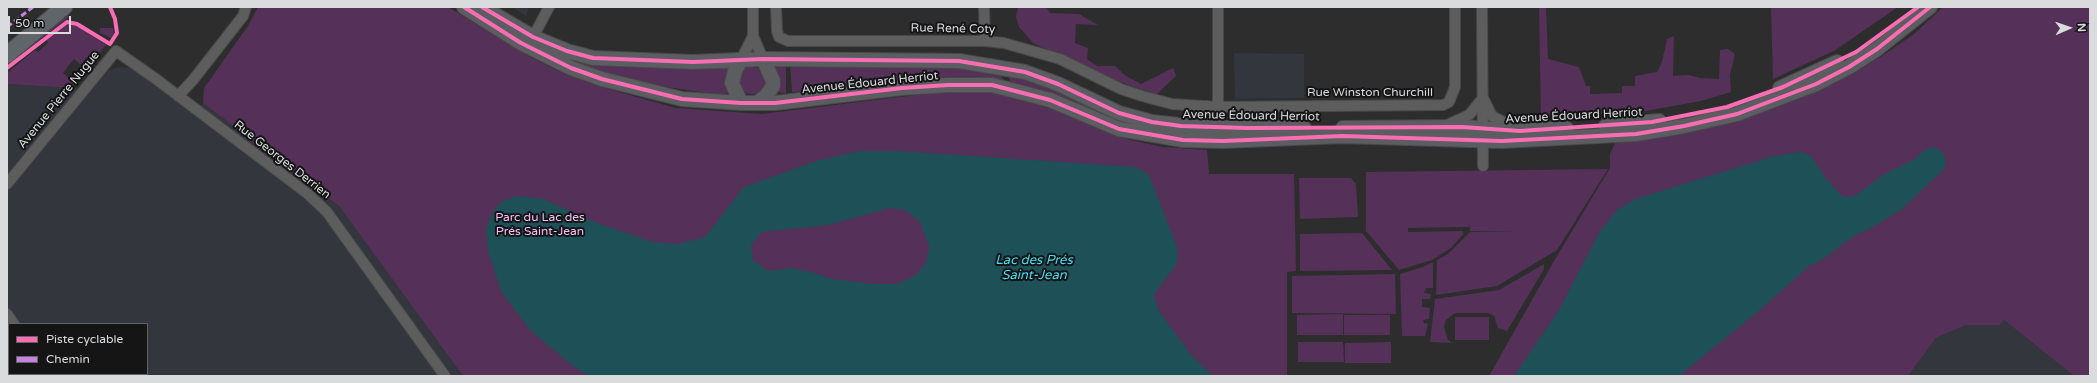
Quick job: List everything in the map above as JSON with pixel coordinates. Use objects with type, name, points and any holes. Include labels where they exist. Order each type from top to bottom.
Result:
[{"type":"main road","points":[[7,55],[64,7]]},
{"type":"main road","name":"Avenue Édouard Herriot","points":[[464,7],[542,54],[602,80],[682,100],[757,103],[902,88],[948,85],[992,85],[1050,100],[1119,129],[1183,140],[1223,141],[1342,136],[1483,135],[1652,122],[1727,107],[1784,87],[1856,52],[1918,7]]},
{"type":"main road","name":"Avenue Édouard Herriot","points":[[482,7],[533,37],[567,51],[593,58],[693,62],[764,59],[959,61],[1025,72],[1058,84],[1119,113],[1152,122],[1205,128],[1440,127],[1483,135],[1536,140],[1636,134],[1684,126],[1737,114],[1816,84],[1849,67],[1877,49],[1930,7]]},
{"type":"main road","points":[[757,103],[766,96],[773,86],[773,81],[764,59]]},
{"type":"main road","points":[[741,60],[735,71],[732,83],[741,103]]},
{"type":"street","points":[[178,96],[193,80],[238,22],[246,7]]},
{"type":"street","points":[[533,37],[549,7]]},
{"type":"street","points":[[753,7],[753,36],[764,59]]},
{"type":"street","name":"Rue René Coty","points":[[776,7],[777,31],[779,37],[788,41],[985,40],[1011,45],[1060,59],[1121,89],[1142,96],[1172,104],[1218,106]]},
{"type":"street","points":[[984,7],[985,40]]},
{"type":"street","points":[[1218,7],[1218,106]]},
{"type":"street","name":"Rue Winston Churchill","points":[[1218,106],[1443,105],[1449,102],[1453,95],[1454,87],[1455,7]]},
{"type":"street","points":[[1482,7],[1483,166]]},
{"type":"street","points":[[741,60],[753,36]]},
{"type":"street","name":"Rue Georges Derrien","points":[[116,51],[308,194],[327,212],[445,376]]},
{"type":"street","name":"Avenue Pierre Nugue","points":[[7,184],[116,51]]},
{"type":"street","points":[[1483,98],[1492,116],[1520,131]]},
{"type":"street","name":"Avenue Édouard Herriot","points":[[1440,127],[1469,115],[1483,98]]},
{"type":"street","points":[[1205,128],[1207,106]]},
{"type":"street","points":[[7,314],[13,323]]},
{"type":"shaded area","points":[[512,7],[529,7],[526,16]]},
{"type":"shaded area","points":[[1234,53],[1304,54],[1304,98],[1235,99]]},
{"type":"shaded area","points":[[119,67],[129,68],[140,72],[194,113],[203,103],[339,206],[463,376],[7,376],[7,84],[90,89],[107,71]]},
{"type":"shaded area","points":[[2004,320],[2074,376],[1908,376],[1936,338],[1966,325],[2000,325]]},
{"type":"green space","name":"Parc du Lac des Prés Saint-Jean","points":[[258,7],[448,7],[530,57],[565,74],[608,89],[676,108],[762,114],[932,93],[982,91],[1003,95],[1055,110],[1130,140],[1163,147],[1207,150],[1209,174],[1294,174],[1296,271],[1287,272],[1287,376],[463,376],[339,206],[203,103],[204,88],[248,26]]},
{"type":"green space","points":[[1018,7],[1046,7],[1050,13],[1079,14],[1098,25],[1076,24],[1075,43],[1088,48],[1087,59],[1097,66],[1115,66],[1126,76],[1141,84],[1173,68],[1176,76],[1156,95],[1102,75],[1033,43],[1019,27],[1016,17]]},
{"type":"green space","points":[[1539,7],[1546,7],[1548,59],[1579,67],[1586,86],[1590,86],[1590,94],[1622,93],[1622,86],[1635,86],[1635,76],[1657,72],[1662,62],[1667,39],[1674,36],[1673,76],[1689,75],[1700,78],[1719,79],[1720,50],[1728,49],[1735,54],[1730,75],[1731,92],[1701,101],[1634,113],[1541,116]]},
{"type":"green space","points":[[1771,7],[1898,7],[1834,51],[1773,79]]},
{"type":"green space","points":[[1943,7],[2090,7],[2090,376],[2074,376],[2004,320],[2000,325],[1966,325],[1936,338],[1908,376],[1489,376],[1554,261],[1610,168],[1610,154],[1615,143],[1727,122],[1768,110],[1846,77],[1882,56],[1914,34]]},
{"type":"green space","points":[[64,12],[69,17],[7,66],[7,61]]},
{"type":"green space","points":[[68,24],[79,27],[106,45],[86,69],[74,59],[63,73],[75,83],[71,88],[7,84],[7,73],[35,50],[38,52],[48,43],[46,38],[61,26]]},
{"type":"green space","points":[[100,28],[113,28],[114,34],[111,38],[100,33]]},
{"type":"green space","points":[[554,50],[730,68],[728,93],[720,95],[634,82],[578,65]]},
{"type":"green space","points":[[790,65],[957,66],[1001,70],[1002,78],[1006,81],[875,86],[792,92]]},
{"type":"green space","points":[[746,66],[758,68],[765,76],[766,87],[758,95],[743,93],[738,84],[739,72]]},
{"type":"green space","points":[[786,66],[786,93],[781,93],[777,91],[775,69],[776,67]]},
{"type":"green space","points":[[1024,74],[1161,129],[1123,127],[1013,87],[1008,75]]},
{"type":"green space","points":[[1608,169],[1557,250],[1497,286],[1436,295],[1437,260],[1448,254],[1470,232],[1517,231],[1470,231],[1469,223],[1469,227],[1408,228],[1408,232],[1463,231],[1463,234],[1451,248],[1432,260],[1399,270],[1366,231],[1366,172]]},
{"type":"green space","points":[[1299,178],[1351,178],[1356,184],[1358,217],[1300,219]]},
{"type":"green space","points":[[1362,233],[1392,270],[1300,271],[1300,234]]},
{"type":"green space","points":[[1433,262],[1433,288],[1426,288],[1424,293],[1431,294],[1430,299],[1422,299],[1422,307],[1430,308],[1429,319],[1423,320],[1424,323],[1428,324],[1425,336],[1402,336],[1400,274],[1423,267]]},
{"type":"green space","points":[[1544,264],[1544,269],[1507,331],[1498,328],[1494,316],[1488,313],[1455,313],[1446,320],[1444,327],[1448,340],[1452,343],[1430,342],[1435,299],[1499,290]]},
{"type":"green space","points":[[1395,274],[1396,314],[1292,313],[1292,276]]},
{"type":"green space","points":[[1343,314],[1343,335],[1297,335],[1297,315]]},
{"type":"green space","points":[[1344,315],[1390,315],[1390,335],[1344,335]]},
{"type":"green space","points":[[1455,317],[1489,317],[1489,340],[1455,340]]},
{"type":"green space","points":[[1298,342],[1343,342],[1344,362],[1298,362]]},
{"type":"green space","points":[[1391,342],[1391,363],[1345,363],[1345,343]]},
{"type":"water","points":[[1934,147],[1942,152],[1946,160],[1944,169],[1902,209],[1873,227],[1854,236],[1820,261],[1809,266],[1761,309],[1679,376],[1514,376],[1559,310],[1600,231],[1617,210],[1635,199],[1774,156],[1801,152],[1811,156],[1827,180],[1842,196],[1849,197],[1856,195],[1883,175],[1915,159],[1924,150]]},
{"type":"water","name":"Lac des Prés Saint-Jean","points":[[859,151],[899,151],[1135,167],[1149,175],[1176,245],[1178,255],[1176,265],[1154,294],[1158,310],[1191,355],[1213,376],[589,376],[574,367],[530,330],[501,291],[488,251],[486,230],[491,215],[501,202],[516,196],[543,199],[597,223],[653,242],[678,244],[705,237],[744,187],[816,161]],"holes":[[[889,208],[905,210],[920,222],[929,246],[926,263],[916,275],[897,284],[873,284],[833,279],[811,272],[790,268],[768,271],[753,260],[751,246],[761,232],[829,225]]]},
{"type":"marked path","points":[[7,27],[33,7]]},
{"type":"cycle path","points":[[7,68],[67,22],[77,24],[110,44],[117,33],[115,19],[110,7]]},
{"type":"cycle path","points":[[464,7],[521,43],[571,68],[602,79],[682,99],[741,103],[775,103],[902,88],[948,85],[992,85],[1050,100],[1119,129],[1183,140],[1223,141],[1342,136],[1502,141],[1636,134],[1684,126],[1737,114],[1816,84],[1849,67],[1877,49],[1930,7]]},
{"type":"cycle path","points":[[482,7],[533,37],[567,51],[593,58],[693,62],[763,59],[959,61],[1025,72],[1058,84],[1119,113],[1152,122],[1181,126],[1248,128],[1462,127],[1520,131],[1652,122],[1727,107],[1783,87],[1856,52],[1918,7]]}]
